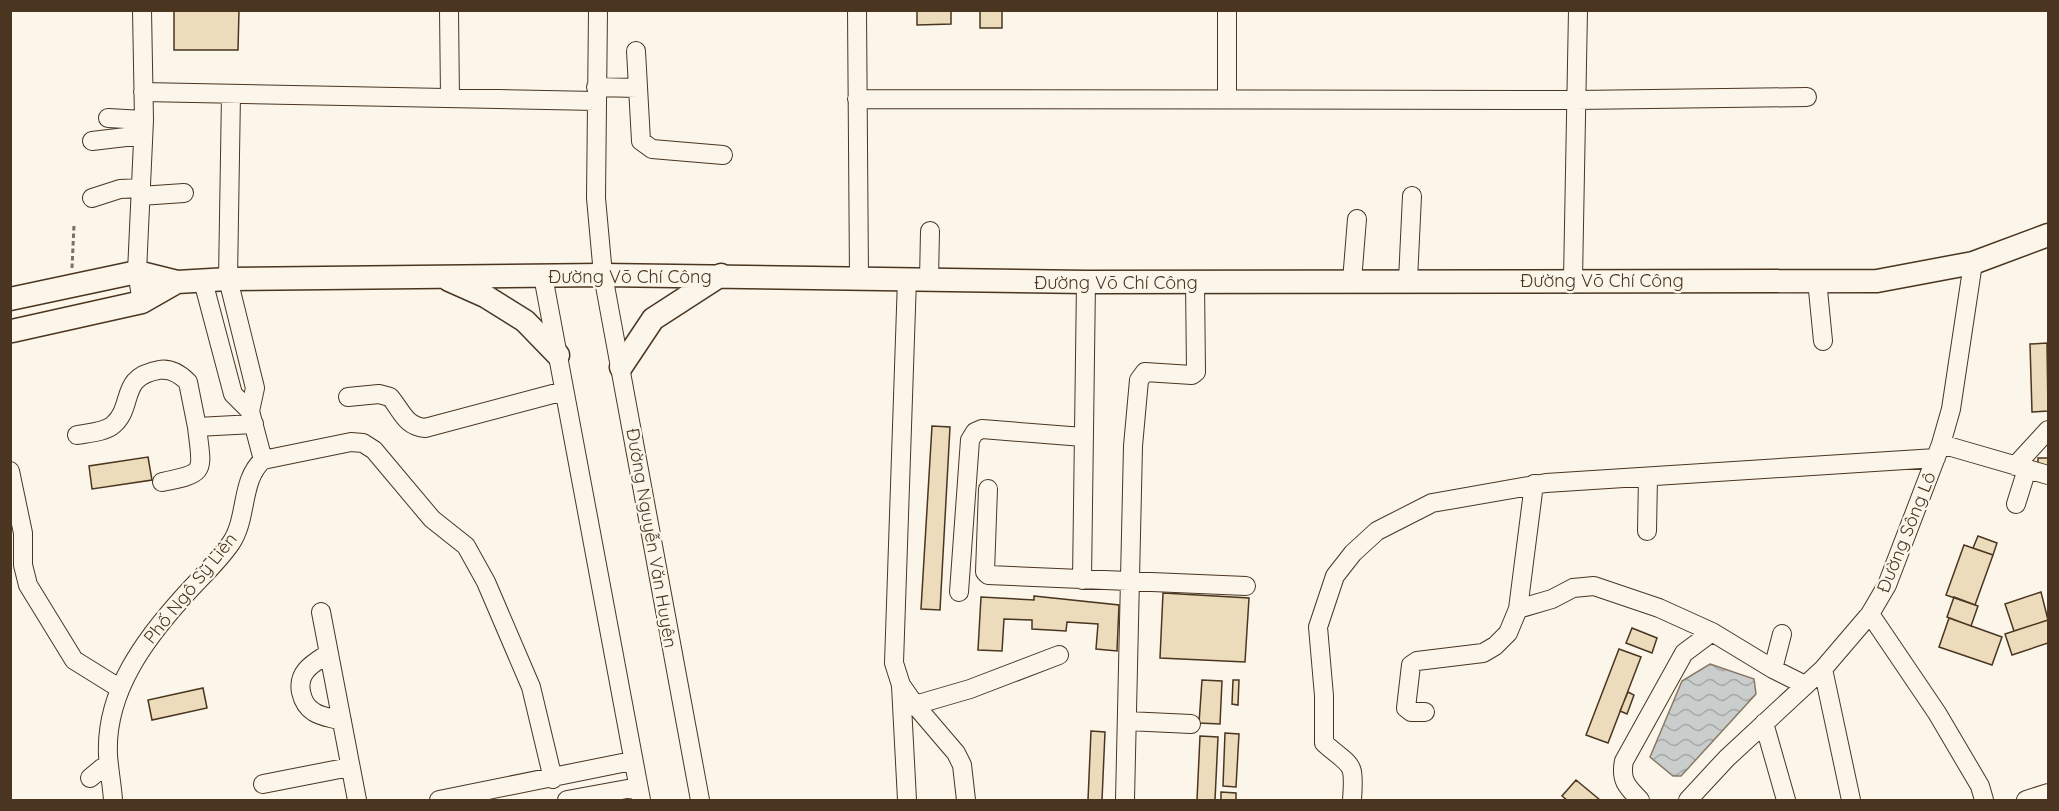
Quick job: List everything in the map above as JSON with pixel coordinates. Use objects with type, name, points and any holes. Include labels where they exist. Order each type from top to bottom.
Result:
[{"type":"main road","name":"Đường Võ Chí Công","points":[[10,299],[71,284],[137,272],[177,282],[228,279],[603,275],[1086,282],[1877,280],[1973,263],[2049,235]]},
{"type":"main road","points":[[621,367],[653,319],[721,275]]},
{"type":"main road","points":[[439,276],[485,296],[525,321],[558,355]]},
{"type":"main road","name":"Đường Võ Chí Công","points":[[11,332],[142,302],[177,282]]},
{"type":"main road","points":[[10,304],[16,317],[11,332]]},
{"type":"street","points":[[142,10],[144,128],[137,272],[142,302]]},
{"type":"street","points":[[449,10],[450,98]]},
{"type":"street","name":"Đường Nguyễn Văn Huyên","points":[[598,10],[596,198],[603,275],[700,801]]},
{"type":"street","points":[[858,10],[859,279]]},
{"type":"street","points":[[1227,10],[1227,99]]},
{"type":"street","points":[[1573,279],[1578,10]]},
{"type":"street","points":[[636,51],[641,141],[644,145],[651,149],[723,155]]},
{"type":"street","points":[[142,92],[450,98],[596,94],[637,88]]},
{"type":"street","points":[[231,94],[228,279],[255,388],[252,418],[263,460],[351,441],[363,442],[374,450],[432,519],[466,546],[486,582],[531,687],[553,779]]},
{"type":"street","points":[[857,99],[1576,100],[1807,97]]},
{"type":"street","points":[[108,118],[144,128]]},
{"type":"street","points":[[92,141],[144,128]]},
{"type":"street","points":[[92,198],[120,189],[184,193]]},
{"type":"street","points":[[1408,280],[1412,196]]},
{"type":"street","points":[[1352,281],[1357,219]]},
{"type":"street","points":[[907,801],[901,685],[894,663],[918,280],[930,231]]},
{"type":"street","name":"Đường Sông Lô","points":[[1688,801],[1764,723],[1823,669],[1870,614],[1887,585],[1938,451],[1951,409],[1973,263]]},
{"type":"street","points":[[543,276],[640,794],[567,801]]},
{"type":"street","points":[[1817,280],[1824,341]]},
{"type":"street","points":[[203,281],[233,394],[252,418]]},
{"type":"street","points":[[1082,580],[1086,282]]},
{"type":"street","points":[[1125,801],[1133,446],[1139,380],[1145,372],[1192,375],[1196,372],[1195,282]]},
{"type":"street","points":[[77,435],[109,428],[116,423],[131,384],[141,375],[161,369],[173,371],[188,382],[201,463],[193,476],[162,482]]},
{"type":"street","points":[[348,397],[379,394],[390,397],[406,421],[415,427],[425,428],[564,391]]},
{"type":"street","points":[[197,427],[252,418]]},
{"type":"street","points":[[958,592],[970,440],[975,432],[982,429],[1083,437]]},
{"type":"street","points":[[2016,504],[2021,468],[2049,430]]},
{"type":"street","points":[[1352,801],[1354,775],[1350,762],[1324,743],[1324,696],[1318,627],[1335,576],[1353,553],[1377,531],[1432,503],[1534,484],[1648,477],[1938,451],[2049,475]]},
{"type":"street","name":"Phố Ngô Sỹ Liên","points":[[113,801],[109,766],[110,727],[119,688],[140,651],[163,620],[231,543],[240,525],[250,477],[256,466],[263,460]]},
{"type":"street","points":[[10,471],[22,533],[23,565],[28,585],[74,660],[119,688]]},
{"type":"street","points":[[1647,531],[1648,477]]},
{"type":"street","points":[[1425,712],[1411,712],[1406,708],[1404,702],[1411,665],[1418,661],[1483,653],[1508,633],[1518,609],[1534,484]]},
{"type":"street","points":[[988,489],[985,572],[988,575],[1130,583],[1246,586]]},
{"type":"street","points":[[1518,609],[1552,599],[1573,588],[1594,586],[1659,608],[1713,632],[1773,669],[1805,685]]},
{"type":"street","points":[[321,612],[357,801]]},
{"type":"street","points":[[1870,614],[1937,713],[1980,786],[1984,801]]},
{"type":"street","points":[[1640,801],[1626,785],[1621,775],[1624,761],[1684,653],[1713,632]]},
{"type":"street","points":[[1773,669],[1782,634]]},
{"type":"street","points":[[1474,642],[1502,640]]},
{"type":"street","points":[[329,653],[309,666],[301,676],[300,689],[304,704],[315,713],[342,721]]},
{"type":"street","points":[[915,705],[970,689],[1059,655]]},
{"type":"street","points":[[1823,669],[1851,801]]},
{"type":"street","points":[[901,685],[956,753],[962,765],[966,801]]},
{"type":"street","points":[[1127,721],[1191,724]]},
{"type":"street","points":[[1764,723],[1786,801]]},
{"type":"street","points":[[440,801],[632,761]]},
{"type":"street","points":[[90,778],[102,768],[109,766]]},
{"type":"street","points":[[263,784],[350,767]]},
{"type":"street","points":[[2026,801],[2049,793]]},
{"type":"path","points":[[71,284],[74,225]]},
{"type":"water","points":[[1710,664],[1754,679],[1756,694],[1681,776],[1673,776],[1650,757],[1682,681]]},
{"type":"building","points":[[174,10],[239,10],[238,50],[174,50]]},
{"type":"building","points":[[917,10],[951,10],[951,24],[917,25]]},
{"type":"building","points":[[980,10],[1002,10],[1002,28],[980,28]]},
{"type":"building","points":[[2047,343],[2048,411],[2032,412],[2030,344]]},
{"type":"building","points":[[932,426],[950,427],[940,610],[921,609]]},
{"type":"building","points":[[148,457],[152,480],[92,489],[89,466]]},
{"type":"building","points":[[2038,458],[2048,458],[2048,466],[2038,466]]},
{"type":"building","points":[[1978,536],[1997,543],[1993,555],[1973,548]]},
{"type":"building","points":[[1964,545],[1993,555],[1975,605],[1946,595]]},
{"type":"building","points":[[2041,592],[2048,620],[2014,631],[2005,604]]},
{"type":"building","points":[[1163,593],[1249,598],[1245,662],[1160,658]]},
{"type":"building","points":[[1034,596],[1119,605],[1117,651],[1096,649],[1098,624],[1067,622],[1066,631],[1032,629],[1032,620],[1004,619],[1002,651],[978,650],[981,597],[1034,600]]},
{"type":"building","points":[[1954,597],[1978,606],[1971,626],[1947,617]]},
{"type":"building","points":[[1949,618],[2002,637],[1992,665],[1939,647]]},
{"type":"building","points":[[2048,620],[2048,643],[2012,655],[2005,634]]},
{"type":"building","points":[[1632,628],[1657,638],[1652,653],[1626,643]]},
{"type":"building","points":[[1619,649],[1641,657],[1608,743],[1586,735]]},
{"type":"building","points":[[1202,680],[1222,681],[1220,724],[1199,723]]},
{"type":"building","points":[[1233,680],[1239,680],[1238,705],[1232,704]]},
{"type":"building","points":[[203,688],[207,708],[152,720],[148,700]]},
{"type":"building","points":[[1628,692],[1634,695],[1627,714],[1620,711]]},
{"type":"building","points":[[1091,731],[1105,732],[1102,800],[1088,800]]},
{"type":"building","points":[[1225,733],[1239,734],[1236,787],[1223,786]]},
{"type":"building","points":[[1200,736],[1218,737],[1215,800],[1197,800]]},
{"type":"building","points":[[1576,780],[1600,800],[1567,800],[1562,796]]},
{"type":"building","points":[[1221,792],[1236,793],[1236,800],[1221,800]]}]
